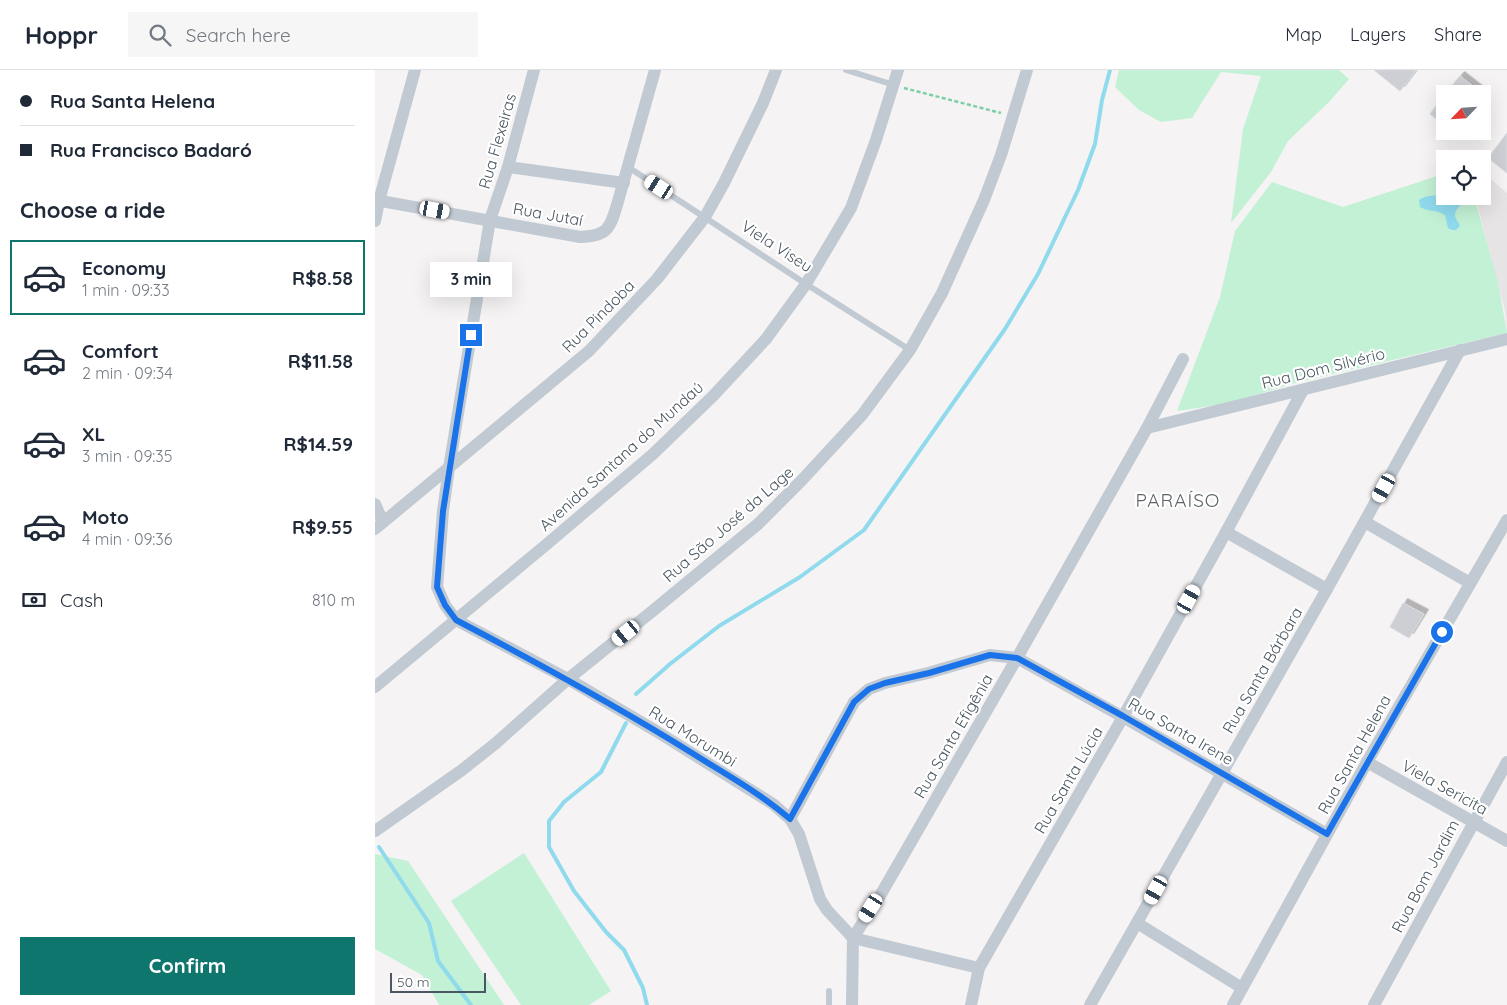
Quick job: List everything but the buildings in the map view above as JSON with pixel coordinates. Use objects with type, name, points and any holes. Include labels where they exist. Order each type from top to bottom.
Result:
[{"type":"street","points":[[375,221],[377,200],[415,70]]},
{"type":"street","name":"Rua Flexeiras","points":[[456,620],[445,605],[437,587],[443,511],[449,468],[490,220],[508,167],[534,70]]},
{"type":"street","name":"Rua Jutaí","points":[[377,200],[580,237],[595,237],[605,232],[612,224],[655,70]]},
{"type":"street","name":"Rua Pindoba","points":[[379,525],[589,350],[657,279],[705,217],[724,184],[763,103],[776,70]]},
{"type":"street","name":"Avenida Santana do Mundaú","points":[[375,687],[547,544],[659,447],[713,396],[766,339],[807,284],[851,208],[876,140],[898,70]]},
{"type":"street","name":"Rua São José da Lage","points":[[376,830],[462,770],[496,743],[567,679],[655,610],[764,518],[803,480],[862,415],[910,350],[942,293],[984,200],[1014,117],[1027,70]]},
{"type":"street","points":[[508,167],[624,183]]},
{"type":"street","name":"Rua Dom Silvério","points":[[1147,428],[1507,339]]},
{"type":"street","name":"Rua Santa Bárbara","points":[[1090,1005],[1365,522],[1460,350]]},
{"type":"street","name":"Rua Santa Efigênia","points":[[853,938],[881,894],[1017,658],[1147,428],[1183,359]]},
{"type":"street","name":"Rua Santa Lúcia","points":[[971,1005],[979,968],[1123,716],[1303,390]]},
{"type":"street","points":[[375,504],[379,525]]},
{"type":"street","name":"Rua Santa Helena","points":[[1233,1005],[1367,762],[1507,520]]},
{"type":"street","points":[[1365,522],[1470,583]]},
{"type":"street","points":[[1226,532],[1327,589]]},
{"type":"street","name":"Rua Morumbi","points":[[456,620],[567,679],[656,731],[765,799],[790,819],[799,834],[820,899],[827,910],[853,938]]},
{"type":"street","points":[[790,819],[854,702],[869,689],[990,655],[1017,658]]},
{"type":"street","name":"Rua Santa Irene","points":[[1017,658],[1123,716],[1327,834]]},
{"type":"street","name":"Viela Sericita","points":[[1367,762],[1507,841]]},
{"type":"street","name":"Rua Bom Jardim","points":[[1374,1005],[1507,762]]},
{"type":"street","points":[[1137,923],[1242,988]]},
{"type":"street","points":[[852,1005],[853,938],[979,968]]},
{"type":"lane","points":[[846,70],[894,85]]},
{"type":"lane","name":"Viela Viseu","points":[[628,167],[910,350]]},
{"type":"lane","points":[[829,991],[829,1005]]},
{"type":"path","points":[[894,85],[1014,117]]},
{"type":"shaded area","points":[[1491,180],[1507,193],[1507,333],[1505,311],[1477,205],[1491,205]]},
{"type":"green space","points":[[1119,70],[1339,70],[1349,79],[1330,101],[1288,141],[1271,172],[1231,223],[1243,129],[1261,76],[1221,72],[1192,118],[1161,122],[1139,110],[1115,87]]},
{"type":"green space","points":[[1436,176],[1436,205],[1477,205],[1498,282],[1507,333],[1295,383],[1225,404],[1177,411],[1220,297],[1235,231],[1272,182],[1343,207]]},
{"type":"green space","points":[[524,853],[611,991],[589,1005],[521,1005],[451,901]]},
{"type":"green space","points":[[375,854],[408,861],[504,1005],[439,1005],[422,975],[375,949]]},
{"type":"water","points":[[1436,195],[1436,205],[1460,205],[1455,213],[1460,226],[1456,230],[1448,228],[1445,215],[1420,207],[1419,200]]},
{"type":"waterway","points":[[636,694],[670,664],[719,626],[800,577],[864,530],[1005,329],[1038,274],[1078,190],[1095,144],[1102,100],[1110,70]]},
{"type":"waterway","points":[[626,723],[601,772],[564,802],[549,821],[549,847],[574,891],[606,932],[624,950],[643,988],[647,1005]]},
{"type":"waterway","points":[[379,847],[429,923],[438,961],[471,1005]]},
{"type":"district","name":"PARAÍSO","points":[[1178,500]]},
{"type":"route","points":[[471,335],[443,511],[437,587],[445,605],[456,620],[567,679],[656,731],[773,804],[790,819],[854,702],[869,689],[990,655],[1017,658],[1123,716],[1327,834],[1442,632]]}]
